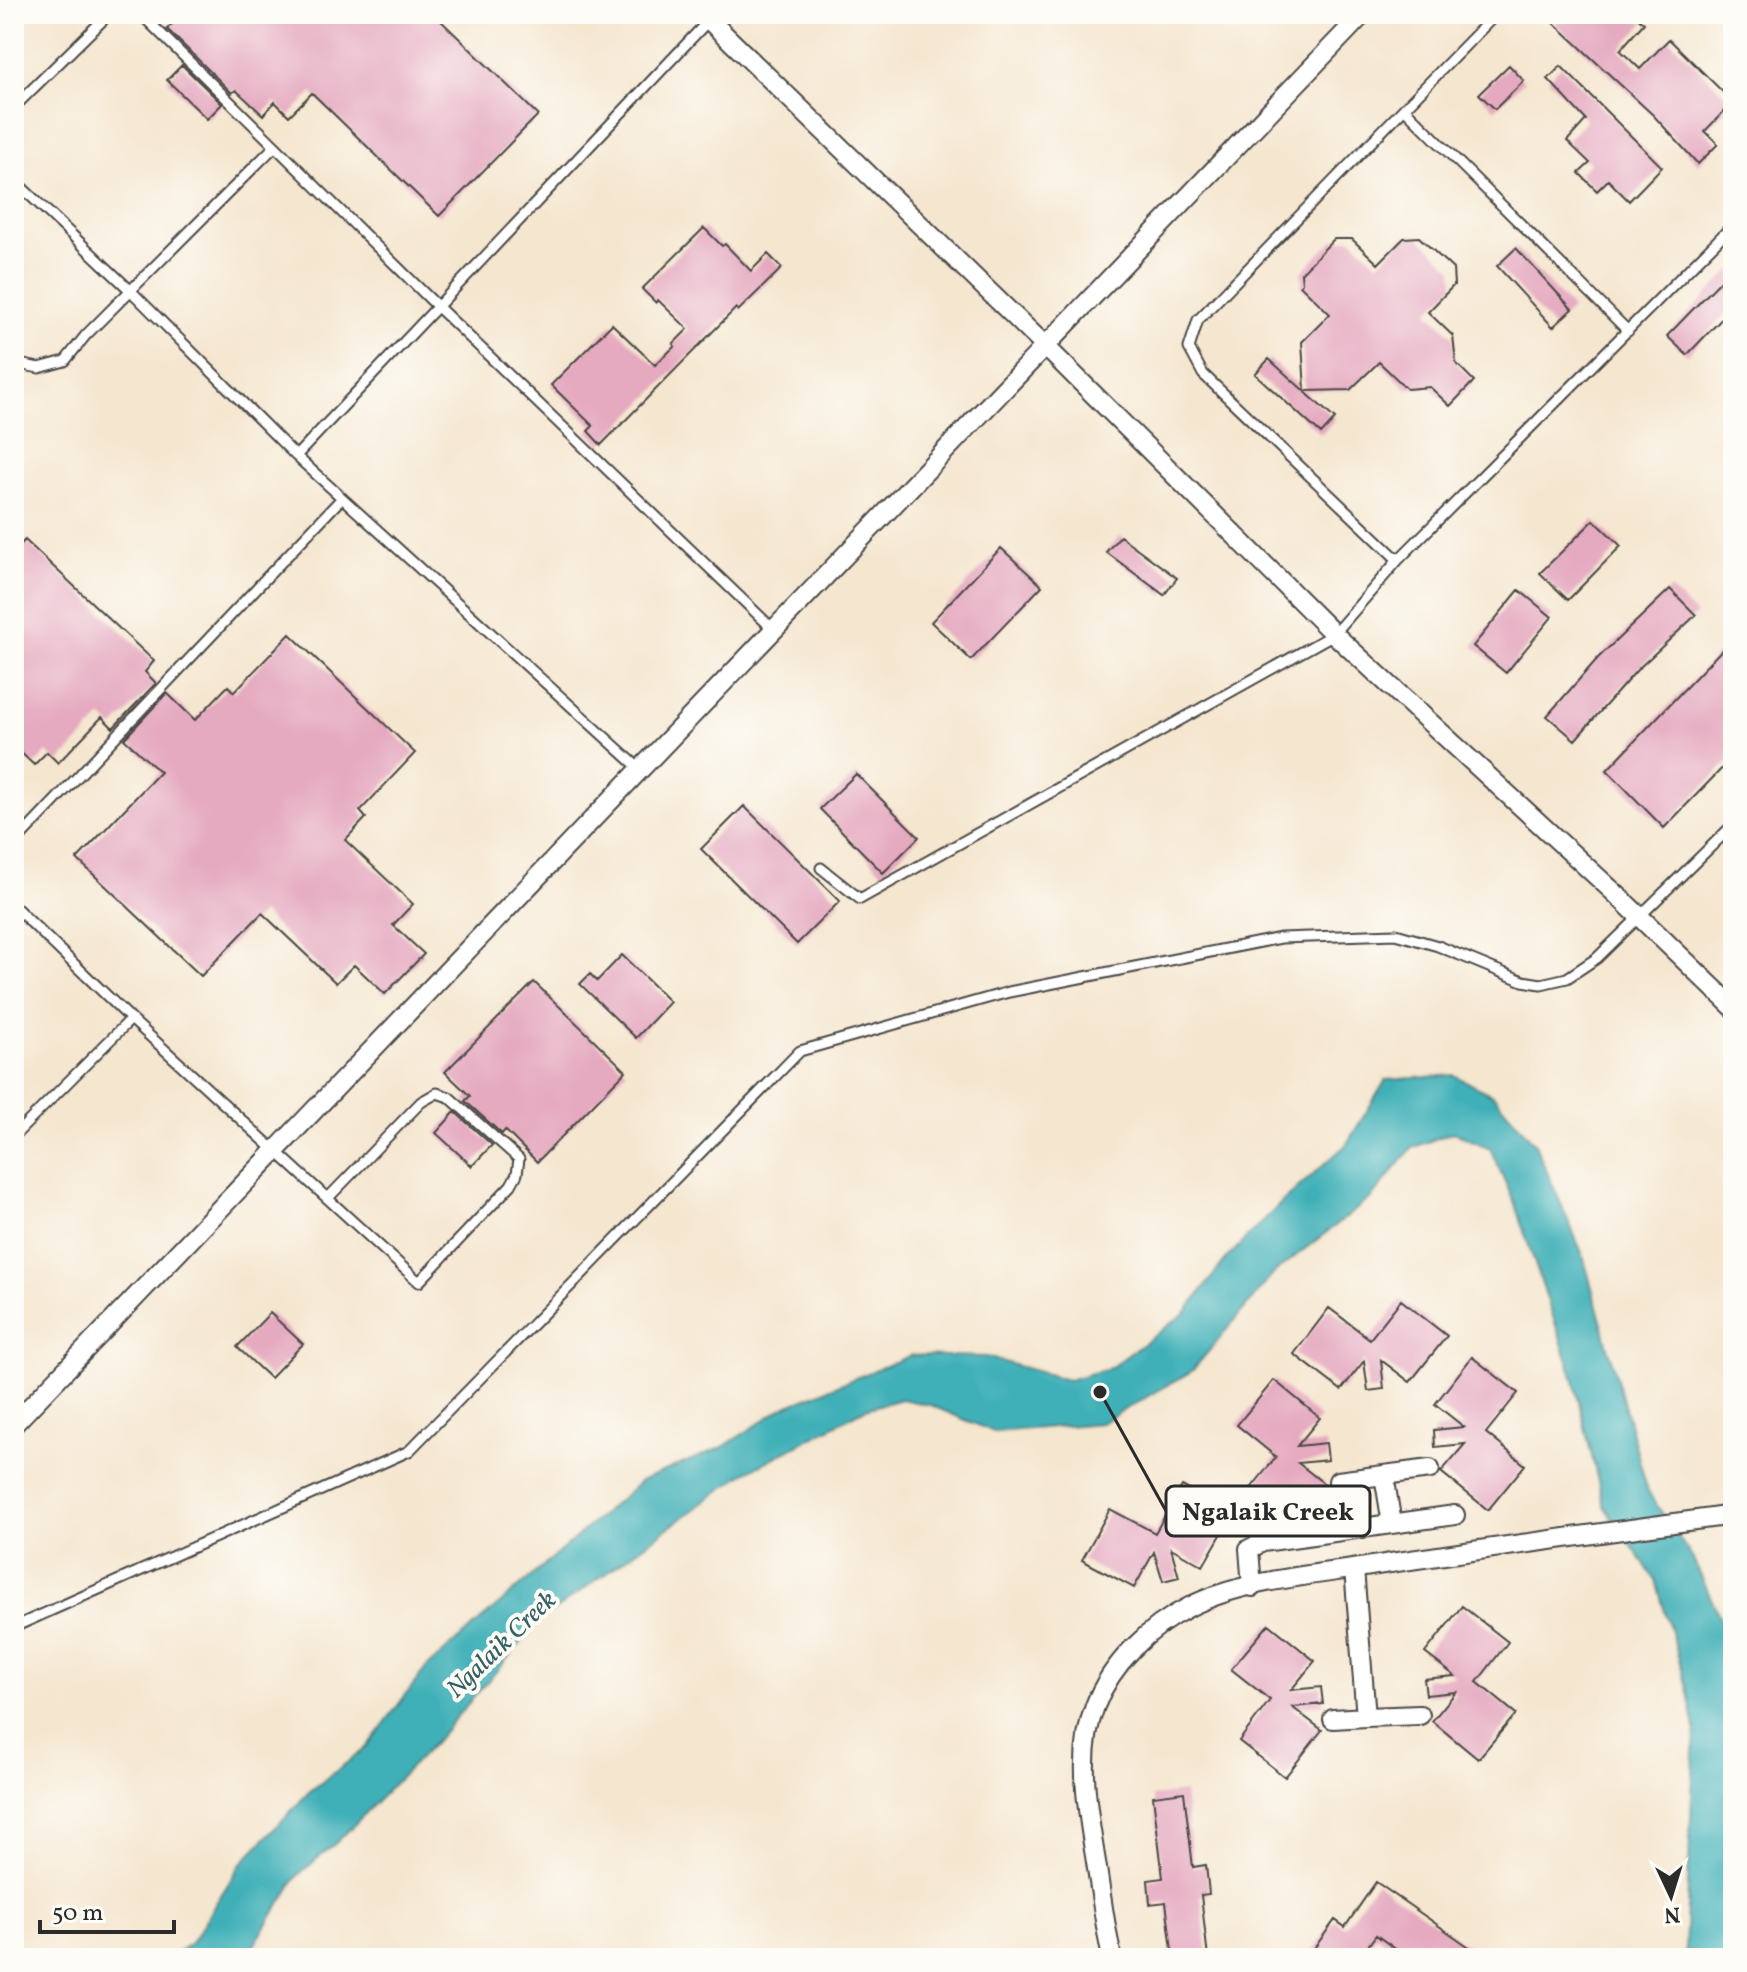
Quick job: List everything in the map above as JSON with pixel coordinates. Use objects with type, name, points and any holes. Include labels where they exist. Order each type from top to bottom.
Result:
[{"type":"street","points":[[14,1424],[1363,14]]},
{"type":"street","points":[[706,17],[1045,346],[1334,634],[1733,1007]]},
{"type":"street","points":[[1338,1481],[1430,1469]]},
{"type":"street","points":[[1384,1475],[1392,1524]]},
{"type":"street","points":[[1252,1587],[1251,1545],[1455,1515]]},
{"type":"street","points":[[1112,1958],[1085,1790],[1086,1743],[1094,1708],[1110,1674],[1164,1622],[1191,1606],[1252,1587],[1546,1540],[1733,1515]]},
{"type":"street","points":[[1354,1569],[1366,1717]]},
{"type":"street","points":[[1333,1719],[1420,1715]]},
{"type":"lane","points":[[14,107],[109,14]]},
{"type":"lane","points":[[141,14],[437,306],[774,630]]},
{"type":"lane","points":[[1398,560],[1203,374],[1189,348],[1198,320],[1496,14]]},
{"type":"lane","points":[[296,456],[706,17]]},
{"type":"lane","points":[[1404,108],[1628,331]]},
{"type":"lane","points":[[14,363],[39,368],[65,361],[86,335],[274,147]]},
{"type":"lane","points":[[14,180],[341,499],[640,769]]},
{"type":"lane","points":[[821,868],[860,899],[1334,634],[1398,560],[1733,225]]},
{"type":"lane","points":[[14,844],[341,499]]},
{"type":"lane","points":[[14,1627],[409,1451],[800,1051],[1009,992],[1281,938],[1396,934],[1438,946],[1523,981],[1541,984],[1567,978],[1597,958],[1733,825]]},
{"type":"lane","points":[[14,906],[131,1019],[419,1282],[511,1185],[517,1174],[519,1159],[449,1097],[437,1093],[421,1102],[328,1198]]},
{"type":"lane","points":[[14,1136],[131,1019]]},
{"type":"water","points":[[1454,1075],[1494,1096],[1535,1144],[1583,1255],[1648,1492],[1693,1559],[1727,1633],[1726,1689],[1733,1725],[1733,1868],[1724,1930],[1731,1958],[1688,1958],[1685,1949],[1695,1729],[1687,1687],[1656,1581],[1604,1506],[1572,1373],[1514,1202],[1490,1148],[1453,1132],[1412,1148],[1371,1198],[1275,1272],[1192,1371],[1101,1423],[994,1432],[930,1405],[901,1399],[865,1409],[743,1474],[541,1620],[431,1746],[338,1841],[298,1875],[246,1958],[169,1958],[191,1943],[240,1865],[309,1792],[366,1748],[426,1668],[642,1480],[723,1447],[784,1407],[912,1355],[986,1357],[1068,1380],[1110,1368],[1185,1313],[1226,1259],[1283,1201],[1346,1145],[1386,1080]]},
{"type":"building","points":[[182,14],[434,14],[538,115],[439,216],[312,93],[289,116],[275,102],[263,115],[236,90],[232,93],[167,29]]},
{"type":"building","points":[[1562,14],[1634,14],[1644,23],[1620,50],[1640,69],[1669,39],[1733,102],[1705,131],[1718,144],[1698,164],[1653,115],[1554,23]]},
{"type":"building","points":[[182,65],[222,104],[207,119],[167,80]]},
{"type":"building","points":[[1509,65],[1524,81],[1495,109],[1479,94]]},
{"type":"building","points":[[1561,66],[1662,167],[1629,201],[1608,180],[1597,191],[1579,173],[1590,163],[1567,141],[1586,120],[1548,79]]},
{"type":"building","points":[[704,228],[751,271],[768,254],[782,268],[738,311],[736,308],[601,445],[588,431],[593,426],[551,385],[612,324],[655,365],[675,346],[673,344],[688,329],[642,289]]},
{"type":"building","points":[[1419,237],[1453,269],[1454,285],[1428,312],[1453,336],[1456,363],[1474,381],[1450,406],[1430,387],[1407,389],[1379,362],[1350,390],[1305,391],[1302,342],[1330,314],[1300,285],[1301,273],[1334,239],[1352,239],[1378,264],[1404,238]]},
{"type":"building","points":[[1516,248],[1572,309],[1553,327],[1497,266]]},
{"type":"building","points":[[1733,268],[1733,307],[1687,355],[1667,336]]},
{"type":"building","points":[[1269,359],[1335,419],[1321,434],[1255,374]]},
{"type":"building","points":[[1594,520],[1621,546],[1568,600],[1540,573]]},
{"type":"building","points":[[1120,536],[1177,578],[1164,595],[1106,552]]},
{"type":"building","points":[[25,540],[154,661],[145,672],[156,683],[113,728],[102,717],[58,763],[47,752],[34,765],[14,746],[14,551]]},
{"type":"building","points":[[1001,548],[1042,586],[971,660],[931,622]]},
{"type":"building","points":[[1670,589],[1696,615],[1637,670],[1575,740],[1547,716],[1598,658]]},
{"type":"building","points":[[1519,590],[1552,617],[1506,673],[1473,646]]},
{"type":"building","points":[[290,634],[415,753],[360,811],[366,818],[345,840],[413,904],[393,925],[424,954],[385,994],[354,965],[336,983],[262,913],[201,976],[77,859],[160,772],[124,739],[167,693],[195,720],[228,686],[234,692]]},
{"type":"building","points":[[1733,638],[1733,757],[1664,828],[1607,770]]},
{"type":"building","points":[[856,774],[919,837],[883,873],[820,809]]},
{"type":"building","points":[[744,806],[840,901],[797,944],[701,849]]},
{"type":"building","points":[[622,955],[670,1002],[636,1038],[580,984],[590,974],[597,981]]},
{"type":"building","points":[[534,982],[626,1071],[537,1162],[505,1130],[502,1134],[465,1101],[470,1096],[445,1072]]},
{"type":"building","points":[[455,1112],[492,1145],[472,1166],[436,1133]]},
{"type":"building","points":[[1401,1300],[1447,1336],[1410,1382],[1381,1360],[1384,1389],[1368,1391],[1364,1361],[1341,1390],[1294,1354],[1329,1308],[1370,1339]]},
{"type":"building","points":[[270,1313],[303,1344],[270,1378],[237,1347]]},
{"type":"building","points":[[1472,1357],[1518,1393],[1486,1433],[1525,1465],[1488,1510],[1441,1472],[1465,1444],[1435,1447],[1434,1430],[1464,1427],[1435,1404]]},
{"type":"building","points":[[1274,1380],[1320,1418],[1297,1446],[1326,1443],[1328,1460],[1298,1463],[1327,1486],[1296,1525],[1282,1527],[1244,1497],[1276,1457],[1237,1425]]},
{"type":"building","points":[[1182,1486],[1233,1514],[1203,1566],[1171,1548],[1179,1577],[1163,1581],[1154,1552],[1134,1588],[1082,1560],[1110,1509],[1155,1533]]},
{"type":"building","points":[[1462,1606],[1508,1642],[1477,1682],[1516,1714],[1478,1759],[1432,1721],[1456,1692],[1426,1695],[1424,1679],[1455,1676],[1425,1653]]},
{"type":"building","points":[[1269,1624],[1315,1661],[1291,1690],[1321,1687],[1323,1704],[1292,1707],[1322,1730],[1285,1777],[1239,1741],[1270,1700],[1231,1669]]},
{"type":"building","points":[[1184,1792],[1193,1867],[1206,1865],[1209,1894],[1201,1895],[1208,1958],[1173,1958],[1166,1902],[1150,1904],[1148,1880],[1163,1878],[1153,1796]]},
{"type":"building","points":[[1376,1882],[1485,1958],[1408,1958],[1376,1935],[1359,1958],[1307,1958],[1335,1920],[1345,1927]]},
{"type":"place","name":"Ngalaik Creek","points":[[1100,1392]]}]
